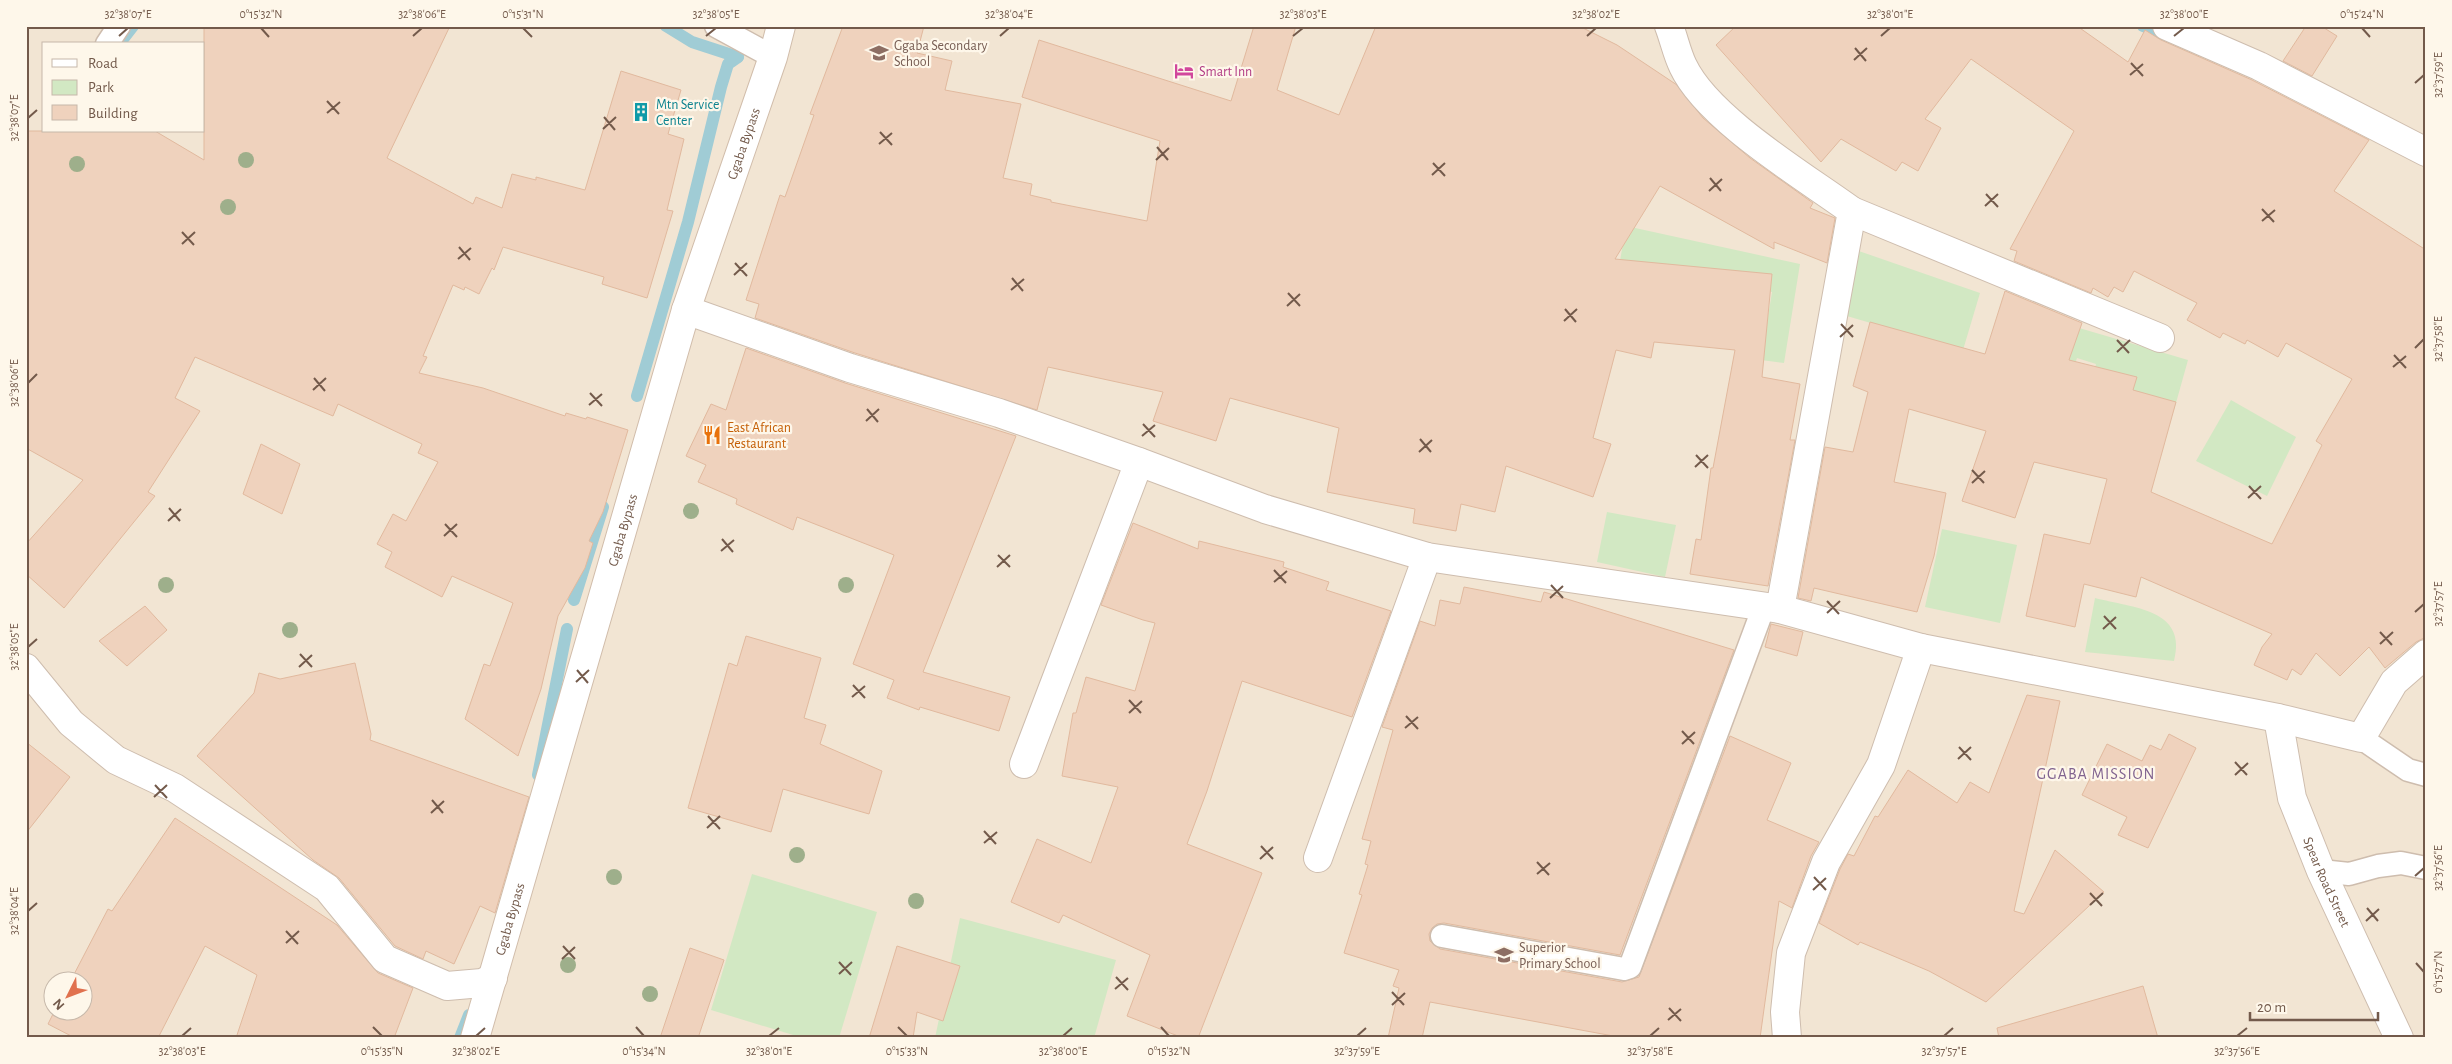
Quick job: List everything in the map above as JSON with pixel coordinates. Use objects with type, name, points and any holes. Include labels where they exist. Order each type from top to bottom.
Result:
[{"type":"street","name":"Ggaba Bypass","points":[[474,1038],[686,310],[773,57],[781,26]]},
{"type":"street","points":[[1669,26],[1683,67],[1711,106],[1776,157],[1852,211],[2160,338]]},
{"type":"street","points":[[2167,26],[2259,66],[2426,152]]},
{"type":"street","points":[[1772,608],[1852,211]]},
{"type":"street","points":[[686,310],[850,368],[999,413],[1140,462],[1265,509],[1427,556],[1772,608],[1921,648],[2278,718],[2361,738],[2394,682],[2426,654]]},
{"type":"street","points":[[1024,764],[1140,462]]},
{"type":"street","points":[[1318,858],[1427,556]]},
{"type":"street","points":[[1787,1038],[1785,1012],[1791,953],[1826,862],[1881,764],[1921,648]]},
{"type":"street","points":[[26,668],[71,722],[116,760],[175,788],[327,888],[385,959],[447,986],[482,982],[493,978]]},
{"type":"street","name":"Spear Road Street","points":[[2278,718],[2292,798],[2321,871],[2399,1038]]},
{"type":"lane","points":[[108,42],[119,26]]},
{"type":"lane","points":[[716,26],[773,57]]},
{"type":"lane","points":[[1442,936],[1624,969],[1630,967],[1772,608]]},
{"type":"lane","points":[[2361,738],[2408,770],[2426,775]]},
{"type":"lane","points":[[2321,871],[2349,874],[2378,866],[2401,863],[2426,868]]},
{"type":"shaded area","points":[[26,26],[2426,26],[2426,1038],[26,1038]]},
{"type":"green space","points":[[1626,226],[1800,264],[1784,363],[1761,360],[1772,292],[1731,284],[1610,319]]},
{"type":"green space","points":[[1853,249],[1980,293],[1963,350],[1840,314]]},
{"type":"green space","points":[[2069,325],[2188,360],[2174,410],[2120,393],[2094,372],[2096,364],[2077,358],[2070,379],[2054,374]]},
{"type":"green space","points":[[2231,400],[2296,437],[2267,496],[2196,461]]},
{"type":"green space","points":[[1607,512],[1676,525],[1665,577],[1597,562]]},
{"type":"green space","points":[[1942,529],[2017,545],[2000,623],[1925,607]]},
{"type":"green space","points":[[2095,598],[2140,609],[2154,614],[2165,621],[2173,631],[2176,644],[2174,661],[2085,652]]},
{"type":"green space","points":[[752,874],[877,912],[839,1038],[803,1038],[711,1010]]},
{"type":"green space","points":[[960,918],[1116,960],[1094,1038],[935,1038]]},
{"type":"building","points":[[204,26],[450,26],[387,158],[473,204],[476,197],[502,208],[512,174],[536,180],[536,177],[585,190],[621,71],[681,90],[668,134],[684,139],[667,210],[673,211],[647,298],[602,284],[604,277],[503,247],[494,270],[492,268],[479,294],[465,287],[464,290],[453,285],[423,356],[427,357],[419,373],[483,388],[565,416],[566,413],[586,419],[587,417],[628,430],[603,512],[589,541],[593,543],[585,568],[558,616],[541,689],[518,756],[465,719],[484,664],[490,666],[513,603],[452,576],[442,597],[385,567],[392,552],[377,544],[393,514],[406,521],[438,462],[418,453],[422,444],[338,404],[333,416],[195,357],[175,398],[200,411],[148,492],[155,496],[64,608],[26,574],[26,544],[83,480],[26,448],[26,131],[157,132],[204,160]]},
{"type":"building","points":[[843,26],[924,26],[917,53],[952,61],[945,90],[1021,104],[1003,178],[1032,184],[1030,195],[1051,200],[1051,202],[1147,221],[1160,141],[1022,97],[1039,40],[1231,101],[1254,26],[1296,26],[1277,90],[1339,115],[1376,26],[1579,26],[1617,45],[1677,85],[1703,118],[1750,158],[1813,203],[1810,208],[1835,218],[1827,263],[1774,242],[1774,249],[1660,186],[1615,259],[1772,274],[1762,377],[1800,384],[1790,440],[1795,440],[1768,586],[1690,574],[1696,539],[1701,540],[1711,468],[1713,468],[1735,350],[1654,342],[1651,358],[1616,350],[1593,438],[1611,444],[1593,497],[1506,466],[1495,512],[1461,504],[1456,531],[1413,523],[1415,509],[1327,492],[1339,428],[1230,398],[1216,441],[1153,421],[1163,392],[1048,367],[1037,410],[855,353],[755,318],[759,304],[746,300],[780,195],[785,197],[814,115],[810,114]]},
{"type":"building","points":[[1736,26],[2077,26],[2128,62],[2145,30],[2161,40],[2252,80],[2369,140],[2334,191],[2426,250],[2426,637],[2416,642],[2385,668],[2369,647],[2340,676],[2316,653],[2301,675],[2292,669],[2287,680],[2254,665],[2262,647],[2272,634],[2141,577],[2136,597],[2084,584],[2075,627],[2026,616],[2044,534],[2090,544],[2107,479],[2034,462],[2015,518],[1962,501],[1986,431],[1909,409],[1894,482],[1946,493],[1934,556],[1917,612],[1814,588],[1811,601],[1798,598],[1825,447],[1853,452],[1868,392],[1853,386],[1870,322],[1985,354],[2005,291],[2082,323],[2069,360],[2137,377],[2133,390],[2176,402],[2151,492],[2272,544],[2322,445],[2316,441],[2352,379],[2286,343],[2278,357],[2247,340],[2245,344],[2223,333],[2220,338],[2187,320],[2197,303],[2134,271],[2123,292],[2114,287],[2108,297],[2093,288],[2091,293],[2014,261],[2017,251],[2010,249],[2074,131],[1971,59],[1925,119],[1941,128],[1918,171],[1902,162],[1896,171],[1841,139],[1821,162],[1716,45]]},
{"type":"building","points":[[2306,26],[2321,26],[2337,36],[2312,76],[2283,61]]},
{"type":"building","points":[[746,348],[845,383],[1016,436],[923,672],[1010,697],[999,731],[920,707],[919,710],[887,698],[894,680],[853,664],[894,555],[797,517],[793,530],[736,504],[737,499],[698,482],[706,465],[686,456],[711,404],[726,410]]},
{"type":"building","points":[[261,444],[300,464],[282,514],[243,494]]},
{"type":"building","points":[[1133,523],[1198,549],[1199,541],[1284,562],[1283,567],[1329,582],[1326,590],[1391,611],[1352,717],[1242,681],[1207,791],[1187,844],[1262,873],[1198,1038],[1183,1038],[1127,1016],[1150,955],[1063,915],[1059,923],[1011,902],[1037,839],[1091,863],[1118,787],[1062,776],[1073,713],[1076,713],[1086,677],[1135,691],[1155,623],[1101,605]]},
{"type":"building","points":[[1464,587],[1541,602],[1544,592],[1734,650],[1620,955],[1444,923],[1437,924],[1432,928],[1429,934],[1430,941],[1440,949],[1622,982],[1639,977],[1730,736],[1791,763],[1767,820],[1819,842],[1811,856],[1792,908],[1779,901],[1760,1038],[1624,1038],[1430,1002],[1422,1038],[1388,1038],[1399,988],[1393,986],[1399,970],[1344,953],[1362,895],[1359,894],[1368,865],[1365,864],[1371,841],[1362,839],[1393,730],[1382,727],[1420,621],[1435,626],[1440,600],[1460,604]]},
{"type":"building","points":[[145,606],[167,630],[127,666],[99,641]]},
{"type":"building","points":[[1771,624],[1803,632],[1797,656],[1765,647]]},
{"type":"building","points":[[746,636],[821,658],[804,718],[826,725],[820,744],[882,771],[869,814],[783,789],[771,832],[688,808],[729,663],[737,666]]},
{"type":"building","points":[[355,663],[371,734],[370,740],[529,797],[495,913],[480,906],[454,964],[426,951],[423,959],[395,946],[339,878],[313,860],[197,756],[254,693],[259,673],[280,679]]},
{"type":"building","points":[[2027,695],[2060,701],[2014,911],[2024,914],[2055,850],[2104,892],[1986,1002],[1929,971],[1860,942],[1858,945],[1819,923],[1840,869],[1848,854],[1854,856],[1875,816],[1878,817],[1908,770],[1957,803],[1970,782],[1989,793]]},
{"type":"building","points":[[2169,734],[2196,748],[2148,848],[2118,835],[2127,817],[2082,795],[2107,744],[2142,761],[2150,745],[2161,750]]},
{"type":"building","points":[[26,742],[70,777],[26,833]]},
{"type":"building","points":[[175,818],[337,925],[378,973],[413,988],[394,1038],[236,1038],[257,975],[205,946],[158,1038],[75,1038],[48,1024],[49,1022],[92,1022],[92,972],[75,972],[108,909],[112,911]]},
{"type":"building","points":[[897,946],[960,966],[943,1021],[917,1012],[913,1038],[869,1038]]},
{"type":"building","points":[[690,948],[724,960],[698,1038],[660,1038]]},
{"type":"building","points":[[2143,986],[2158,1038],[1999,1038],[1997,1028]]},
{"type":"waterway","points":[[121,42],[133,26]]},
{"type":"waterway","points":[[666,26],[692,42],[738,57]]},
{"type":"waterway","points":[[2143,26],[2171,37]]},
{"type":"waterway","points":[[637,396],[688,222],[721,87],[728,64],[738,57]]},
{"type":"waterway","points":[[574,600],[603,507]]},
{"type":"waterway","points":[[538,775],[567,629]]},
{"type":"waterway","points":[[460,1038],[469,1015]]},
{"type":"place","name":"Ggaba Secondary School","points":[[879,53]]},
{"type":"place","name":"Smart Inn","points":[[1184,71]]},
{"type":"place","name":"Mtn Service Center","points":[[641,112]]},
{"type":"place","name":"East African Restaurant","points":[[712,435]]},
{"type":"place","name":"Superior Primary School","points":[[1504,955]]},
{"type":"district","name":"GGABA MISSION","points":[[2096,773]]}]
